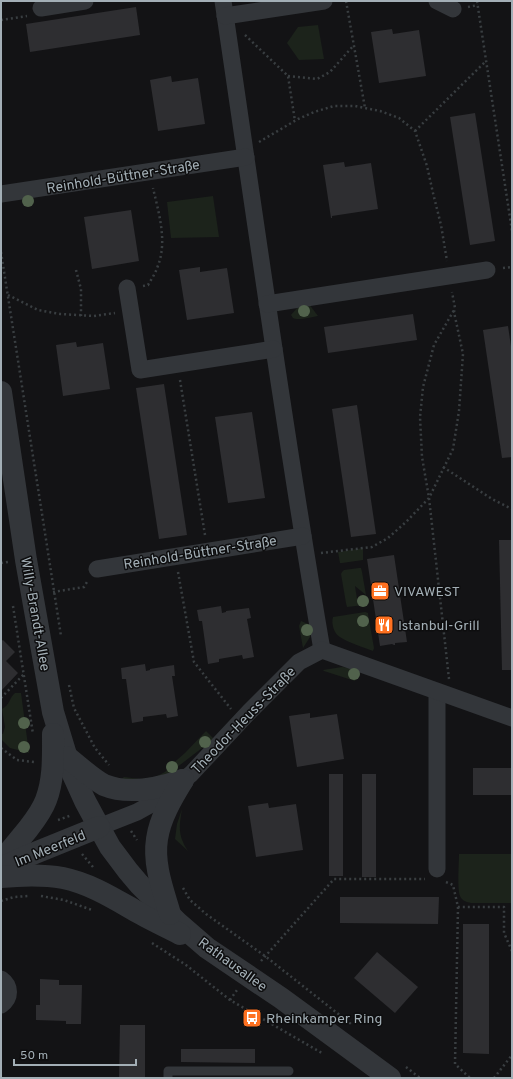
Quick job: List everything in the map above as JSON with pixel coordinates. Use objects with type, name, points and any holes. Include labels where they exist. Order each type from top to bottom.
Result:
[{"type":"street","points":[[40,8],[85,1]]},
{"type":"street","points":[[324,1],[224,8],[267,304],[322,650],[512,718]]},
{"type":"street","points":[[437,1],[453,9]]},
{"type":"street","name":"Reinhold-Büttner-Straße","points":[[1,194],[150,171],[245,153]]},
{"type":"street","points":[[267,304],[487,270]]},
{"type":"street","points":[[127,288],[140,370],[274,349]]},
{"type":"street","name":"Willy-Brandt-Allee","points":[[1,398],[24,547],[23,597],[42,653],[53,712],[44,761]]},
{"type":"street","name":"Reinhold-Büttner-Straße","points":[[97,569],[303,536]]},
{"type":"street","name":"Theodor-Heuss-Straße","points":[[99,827],[137,812],[155,802],[191,774],[241,720],[299,662],[322,650]]},
{"type":"street","points":[[437,874],[444,694]]},
{"type":"street","points":[[44,761],[111,787],[147,789],[164,786],[183,780]]},
{"type":"street","points":[[44,761],[70,768],[99,827]]},
{"type":"street","points":[[1,862],[43,808],[48,793],[44,761]]},
{"type":"street","points":[[170,915],[160,881],[156,852],[157,837],[170,803],[183,780]]},
{"type":"street","name":"Im Meerfeld","points":[[1,868],[99,827]]},
{"type":"street","name":"Rathausallee","points":[[99,827],[110,847],[139,884],[170,915],[208,948],[281,998],[397,1071]]},
{"type":"street","points":[[1,877],[20,875],[42,876],[63,878],[78,882],[95,888],[141,914],[208,948]]},
{"type":"street","points":[[1,979],[8,986],[9,992],[8,998],[1,1005]]},
{"type":"lane","points":[[168,1078],[168,1071],[289,1071]]},
{"type":"path","points":[[346,1],[364,108]]},
{"type":"path","points":[[477,1],[512,231]]},
{"type":"path","points":[[1,20],[41,14],[40,8]]},
{"type":"path","points":[[224,8],[288,76],[295,121]]},
{"type":"path","points":[[288,76],[317,79],[330,72],[354,45]]},
{"type":"path","points":[[415,131],[486,61]]},
{"type":"path","points":[[245,153],[295,121],[314,112],[334,106],[354,106],[380,111],[399,118],[415,131],[427,166],[441,225],[455,308],[454,312],[463,354],[459,411],[453,449],[429,498],[388,538],[372,547],[306,555]]},
{"type":"path","points":[[127,288],[148,285],[158,268],[161,254],[163,240],[150,171]]},
{"type":"path","points":[[1,252],[61,642]]},
{"type":"path","points":[[76,270],[82,289],[81,316]]},
{"type":"path","points":[[8,295],[38,310],[81,316],[106,314]]},
{"type":"path","points":[[444,694],[429,498],[422,457],[420,418],[423,387],[434,345],[455,308]]},
{"type":"path","points":[[177,364],[208,551]]},
{"type":"path","points":[[443,467],[492,499],[512,509]]},
{"type":"path","points":[[6,555],[7,562]]},
{"type":"path","points":[[176,556],[194,662],[241,720]]},
{"type":"path","points":[[34,735],[23,674],[23,597],[84,587],[97,569]]},
{"type":"path","points":[[1,698],[42,653]]},
{"type":"path","points":[[68,678],[74,708],[94,748],[114,770],[111,787]]},
{"type":"path","points":[[1,748],[17,760],[44,761]]},
{"type":"path","points":[[122,818],[143,848],[156,852]]},
{"type":"path","points":[[230,1000],[265,956],[334,879],[437,874],[453,885],[458,907],[455,1064],[470,1078]]},
{"type":"path","points":[[179,882],[190,900],[206,914],[265,956],[356,1028]]},
{"type":"path","points":[[37,895],[64,900],[99,913]]},
{"type":"path","points":[[1,901],[14,897],[29,896]]},
{"type":"path","points":[[458,907],[504,907],[504,933],[512,951]]},
{"type":"path","points":[[149,940],[186,965],[230,1000],[323,1054]]},
{"type":"path","points":[[494,1078],[512,1056]]},
{"type":"path","points":[[397,1071],[420,1078]]},
{"type":"shaded area","points":[[318,25],[324,59],[299,60],[287,43],[298,27]]},
{"type":"shaded area","points":[[213,196],[219,237],[171,238],[167,202]]},
{"type":"shaded area","points":[[309,304],[318,316],[301,319],[293,318],[291,315],[297,308]]},
{"type":"shaded area","points":[[363,548],[363,560],[340,563],[338,552]]},
{"type":"shaded area","points":[[361,568],[366,595],[355,586],[357,599],[359,601],[367,600],[366,604],[347,607],[341,574],[344,570]]},
{"type":"shaded area","points":[[365,612],[368,613],[374,648],[373,651],[338,636],[333,625],[333,617]]},
{"type":"shaded area","points":[[301,621],[313,626],[310,637],[303,648],[299,626]]},
{"type":"shaded area","points":[[342,667],[359,669],[355,681],[323,670]]},
{"type":"shaded area","points":[[15,693],[21,693],[29,753],[10,748],[1,739],[1,733],[3,734],[5,727],[2,709],[7,706]]},
{"type":"shaded area","points":[[206,731],[215,741],[202,748],[163,778],[119,781],[124,777],[140,779],[155,777],[165,772]]},
{"type":"shaded area","points":[[182,809],[180,834],[188,851],[175,839],[177,824]]},
{"type":"shaded area","points":[[459,854],[512,854],[512,903],[471,903],[462,899],[459,893]]},
{"type":"building","points":[[136,7],[140,35],[30,52],[26,24]]},
{"type":"building","points":[[392,29],[393,34],[419,30],[426,76],[379,83],[371,32]]},
{"type":"building","points":[[171,76],[172,82],[198,78],[205,124],[158,131],[150,80]]},
{"type":"building","points":[[475,113],[495,241],[470,245],[450,117]]},
{"type":"building","points":[[344,162],[345,167],[371,163],[378,209],[332,216],[331,218],[323,165]]},
{"type":"building","points":[[131,210],[139,261],[92,269],[84,217]]},
{"type":"building","points":[[200,267],[200,272],[227,268],[234,313],[187,320],[179,270]]},
{"type":"building","points":[[413,314],[417,340],[328,353],[324,327]]},
{"type":"building","points":[[508,326],[512,353],[512,457],[502,458],[483,330]]},
{"type":"building","points":[[76,342],[77,347],[103,343],[110,389],[63,396],[56,345]]},
{"type":"building","points":[[164,384],[187,535],[159,539],[136,388]]},
{"type":"building","points":[[357,405],[376,534],[351,537],[332,409]]},
{"type":"building","points":[[252,412],[265,498],[228,503],[215,417]]},
{"type":"building","points":[[499,540],[512,540],[512,670],[502,670]]},
{"type":"building","points":[[394,555],[407,642],[395,643],[395,645],[380,646],[367,559]]},
{"type":"building","points":[[221,606],[222,613],[226,611],[249,608],[251,618],[247,619],[254,657],[243,659],[242,655],[219,659],[219,662],[208,664],[202,621],[199,621],[197,610]]},
{"type":"building","points":[[3,640],[15,652],[6,661],[18,673],[1,691],[1,641]]},
{"type":"building","points":[[145,664],[146,671],[174,665],[175,676],[172,676],[178,716],[167,718],[166,714],[143,717],[143,721],[132,723],[126,679],[122,679],[121,668]]},
{"type":"building","points":[[310,713],[310,718],[337,714],[344,759],[297,767],[289,716]]},
{"type":"building","points":[[473,768],[512,768],[512,795],[473,795]]},
{"type":"building","points":[[329,774],[343,774],[343,876],[329,876]]},
{"type":"building","points":[[362,774],[376,774],[376,877],[362,877]]},
{"type":"building","points":[[268,803],[269,808],[296,804],[303,850],[256,857],[248,806]]},
{"type":"building","points":[[340,897],[439,897],[438,924],[340,923]]},
{"type":"building","points":[[463,924],[489,924],[489,1054],[463,1053]]},
{"type":"building","points":[[377,952],[418,987],[395,1013],[354,978]]},
{"type":"building","points":[[40,979],[59,980],[59,985],[82,985],[81,1024],[66,1024],[66,1021],[36,1020],[36,1005],[40,1005]]},
{"type":"building","points":[[120,1025],[145,1025],[145,1078],[119,1078]]},
{"type":"building","points":[[181,1049],[255,1049],[255,1063],[181,1062]]},
{"type":"place","name":"VIVAWEST","points":[[380,591]]},
{"type":"place","name":"Istanbul-Grill","points":[[384,625]]},
{"type":"place","name":"Rheinkamper Ring","points":[[252,1018]]}]
